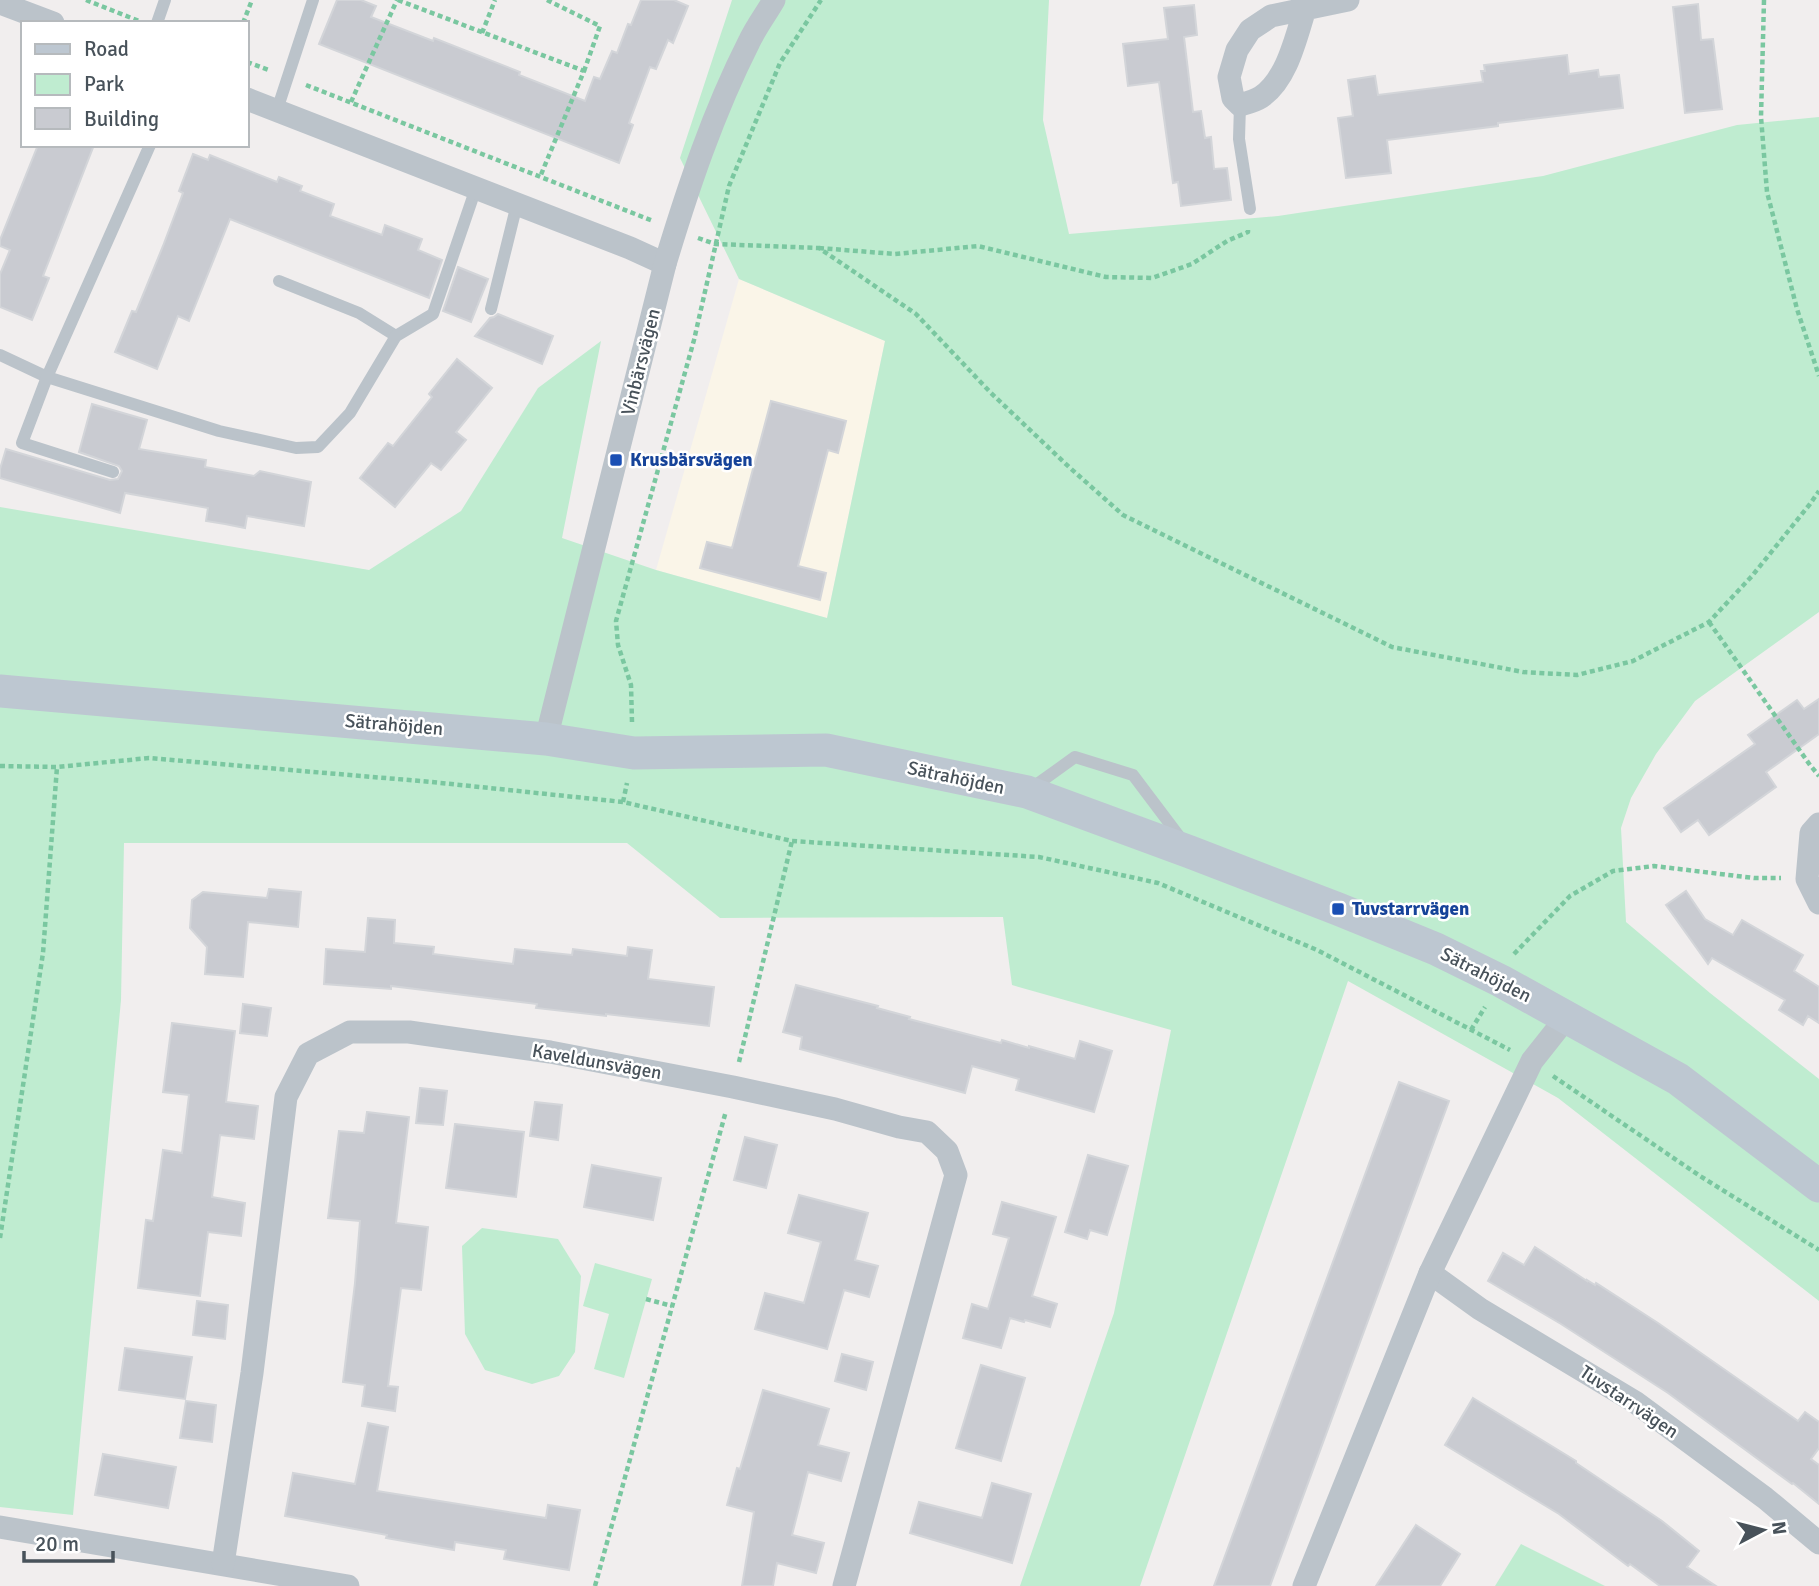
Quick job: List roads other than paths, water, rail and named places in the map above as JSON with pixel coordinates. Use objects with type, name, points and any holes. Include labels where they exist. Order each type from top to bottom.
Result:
[{"type":"street","name":"Vinbärsvägen","points":[[546,739],[665,264],[700,154],[723,96],[750,39],[774,0]]},
{"type":"street","points":[[1305,9],[1287,63],[1276,82],[1261,97],[1240,105],[1233,98],[1229,77],[1237,50],[1250,30],[1271,16],[1305,9],[1349,0]]},
{"type":"street","points":[[11,4],[49,21]]},
{"type":"street","points":[[248,99],[665,264]]},
{"type":"street","name":"Sätrahöjden","points":[[0,691],[546,739],[634,753],[826,750],[1027,792],[1399,934],[1501,981],[1678,1079],[1819,1186]]},
{"type":"street","points":[[1819,824],[1811,833],[1807,879],[1819,903]]},
{"type":"street","points":[[1304,1586],[1430,1273],[1532,1061],[1566,1017]]},
{"type":"street","name":"Kaveldunsvägen","points":[[223,1564],[252,1373],[286,1097],[307,1054],[351,1032],[409,1032],[550,1052],[835,1109],[927,1132],[947,1151],[956,1175],[844,1586]]},
{"type":"street","name":"Tuvstarrvägen","points":[[1430,1273],[1480,1309],[1635,1402],[1765,1498],[1819,1542]]},
{"type":"street","points":[[0,1527],[348,1586]]},
{"type":"lane","points":[[158,21],[165,0]]},
{"type":"lane","points":[[276,110],[313,0]]},
{"type":"lane","points":[[1240,105],[1239,139],[1250,209]]},
{"type":"lane","points":[[113,472],[22,443],[47,377],[149,147]]},
{"type":"lane","points":[[0,355],[47,377],[219,431],[296,448],[318,447],[350,413],[396,336],[433,314],[476,188]]},
{"type":"lane","points":[[491,310],[517,204]]},
{"type":"lane","points":[[279,281],[359,313],[396,336]]},
{"type":"lane","points":[[1027,792],[1075,757],[1133,775],[1190,852]]},
{"type":"place","name":"Krusbärsvägen","points":[[616,460]]},
{"type":"place","name":"Tuvstarrvägen","points":[[1338,909]]}]
